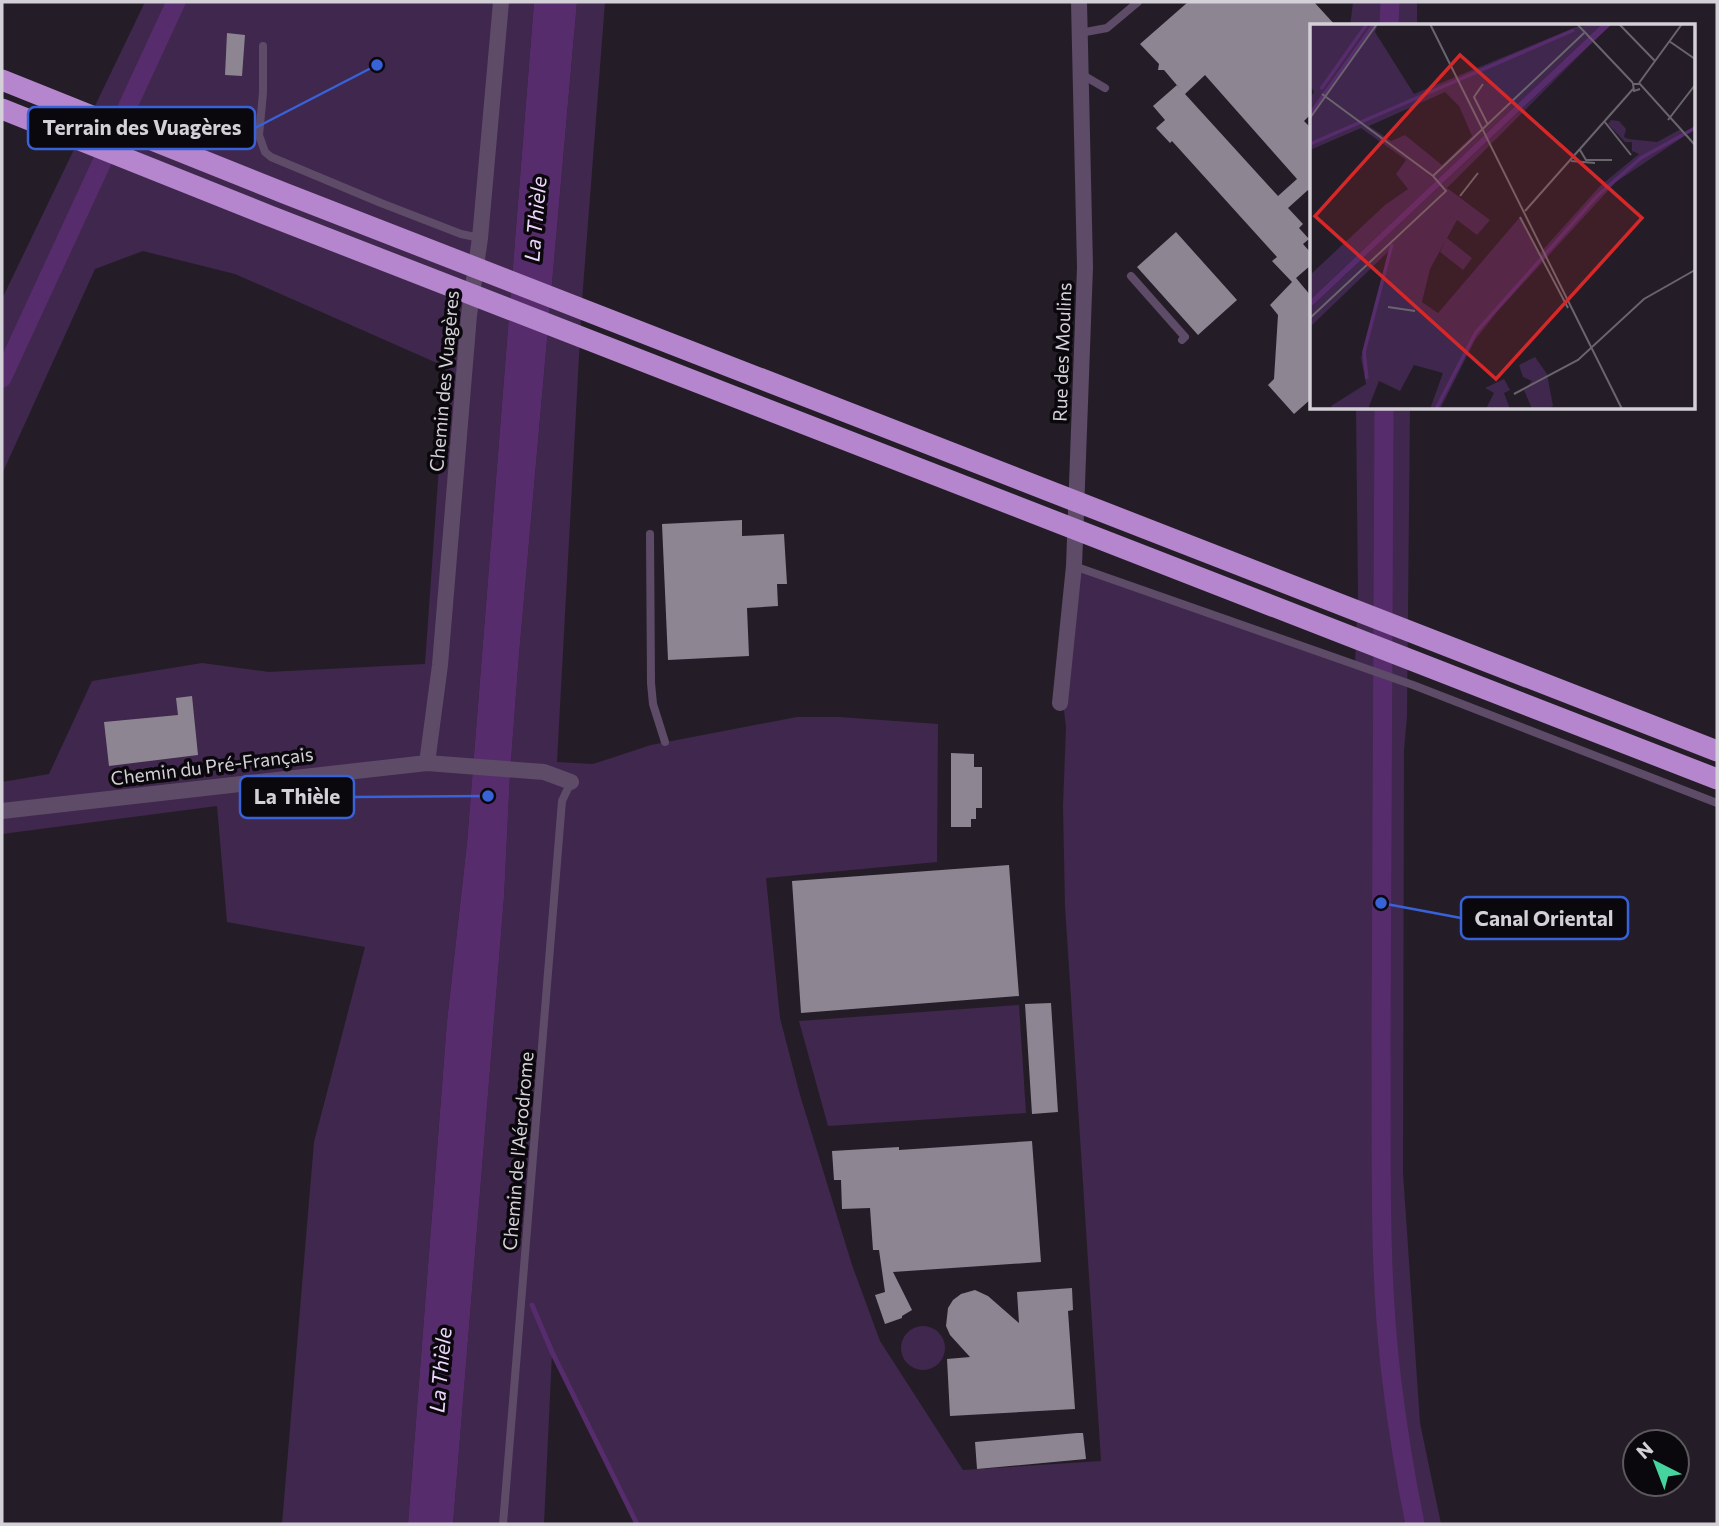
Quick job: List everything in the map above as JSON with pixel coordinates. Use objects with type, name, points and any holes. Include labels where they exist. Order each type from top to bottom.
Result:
[{"type":"highway","points":[[2,80],[346,218],[1717,751]]},
{"type":"highway","points":[[2,109],[452,288],[1717,779]]},
{"type":"street","name":"Chemin des Vuagères","points":[[434,763],[469,315],[480,238],[501,2]]},
{"type":"street","name":"Rue des Moulins","points":[[1060,703],[1074,566],[1085,267],[1080,2]]},
{"type":"street","name":"Chemin du Pré-Français","points":[[2,811],[434,763],[544,772],[571,782]]},
{"type":"lane","points":[[1080,33],[1107,28],[1138,2]]},
{"type":"lane","points":[[263,46],[263,93],[258,135],[265,152],[297,169],[450,230],[480,238]]},
{"type":"lane","points":[[1081,74],[1105,88]]},
{"type":"lane","points":[[1131,276],[1185,337],[1182,340]]},
{"type":"lane","points":[[650,534],[651,683],[653,704],[665,742]]},
{"type":"lane","points":[[1074,566],[1413,685],[1717,803]]},
{"type":"lane","name":"Chemin de l'Aérodrome","points":[[503,1524],[562,801],[571,782]]},
{"type":"shaded area","points":[[145,2],[534,2],[467,843],[447,1021],[408,1524],[282,1524],[314,1142],[365,947],[227,922],[217,806],[2,834],[2,782],[49,774],[92,681],[202,663],[269,672],[425,664],[446,367],[235,274],[143,251],[95,269],[2,474],[2,299]]},
{"type":"shaded area","points":[[577,2],[605,2],[582,301],[557,762],[593,764],[651,745],[797,717],[938,724],[937,862],[766,878],[780,1018],[800,1095],[852,1265],[880,1341],[963,1470],[1101,1461],[1065,906],[1063,806],[1066,727],[1060,703],[1074,566],[1355,664],[1358,592],[1356,410],[1410,410],[1407,716],[1404,750],[1403,1173],[1420,1423],[1441,1524],[637,1524],[552,1353],[544,1524],[453,1524],[504,898],[519,655]]},
{"type":"shaded area","points":[[1353,2],[1417,2],[1417,24],[1350,24]]},
{"type":"shaded area","points":[[1019,1005],[1026,1113],[828,1126],[799,1021]]},
{"type":"shaded area","points":[[923,1326],[938,1333],[945,1348],[938,1363],[923,1370],[908,1363],[901,1348],[908,1333]]},
{"type":"water","points":[[534,2],[577,2],[519,655],[504,898],[453,1524],[408,1524],[447,1021],[467,843]]},
{"type":"building","points":[[1188,2],[1314,2],[1334,24],[1310,24],[1310,115],[1304,121],[1310,127],[1310,193],[1308,190],[1288,208],[1303,224],[1299,228],[1309,239],[1303,244],[1310,252],[1310,266],[1296,278],[1310,295],[1310,400],[1294,414],[1268,385],[1274,379],[1278,315],[1270,305],[1292,282],[1272,261],[1277,257],[1172,141],[1170,143],[1156,128],[1165,120],[1153,106],[1177,85],[1164,70],[1158,70],[1159,64],[1140,44]],"holes":[[[1205,75],[1297,179],[1278,196],[1185,94]]]},
{"type":"building","points":[[227,33],[245,35],[242,76],[225,75]]},
{"type":"building","points":[[1176,232],[1237,300],[1198,335],[1137,267]]},
{"type":"building","points":[[742,520],[742,536],[784,534],[787,584],[777,584],[778,606],[747,608],[749,656],[668,660],[662,524]]},
{"type":"building","points":[[192,696],[198,755],[109,766],[104,722],[178,715],[176,698]]},
{"type":"building","points":[[951,753],[974,754],[974,767],[982,767],[982,808],[976,808],[976,819],[971,819],[971,827],[951,827]]},
{"type":"building","points":[[1009,865],[1019,996],[801,1013],[792,881]]},
{"type":"building","points":[[1051,1003],[1058,1112],[1032,1114],[1025,1004]]},
{"type":"building","points":[[1032,1141],[1041,1262],[893,1272],[912,1310],[902,1318],[885,1324],[875,1295],[885,1292],[879,1250],[873,1250],[870,1208],[842,1209],[841,1180],[834,1180],[832,1151],[899,1147],[899,1150]]},
{"type":"building","points":[[1072,1288],[1073,1310],[1068,1311],[1075,1409],[950,1416],[947,1359],[970,1357],[950,1335],[946,1326],[948,1308],[953,1300],[961,1294],[975,1290],[988,1296],[1019,1323],[1017,1292]]},
{"type":"building","points":[[1083,1433],[1086,1459],[977,1469],[975,1442]]},
{"type":"waterway","points":[[2,378],[176,2]]},
{"type":"waterway","points":[[1389,24],[1390,2]]},
{"type":"waterway","points":[[1384,410],[1382,1250],[1391,1374],[1415,1524]]},
{"type":"waterway","points":[[532,1305],[552,1352],[637,1524]]},
{"type":"place","name":"Terrain des Vuagères","points":[[377,65]]},
{"type":"place","name":"La Thièle","points":[[488,796]]},
{"type":"place","name":"Canal Oriental","points":[[1381,903]]}]
